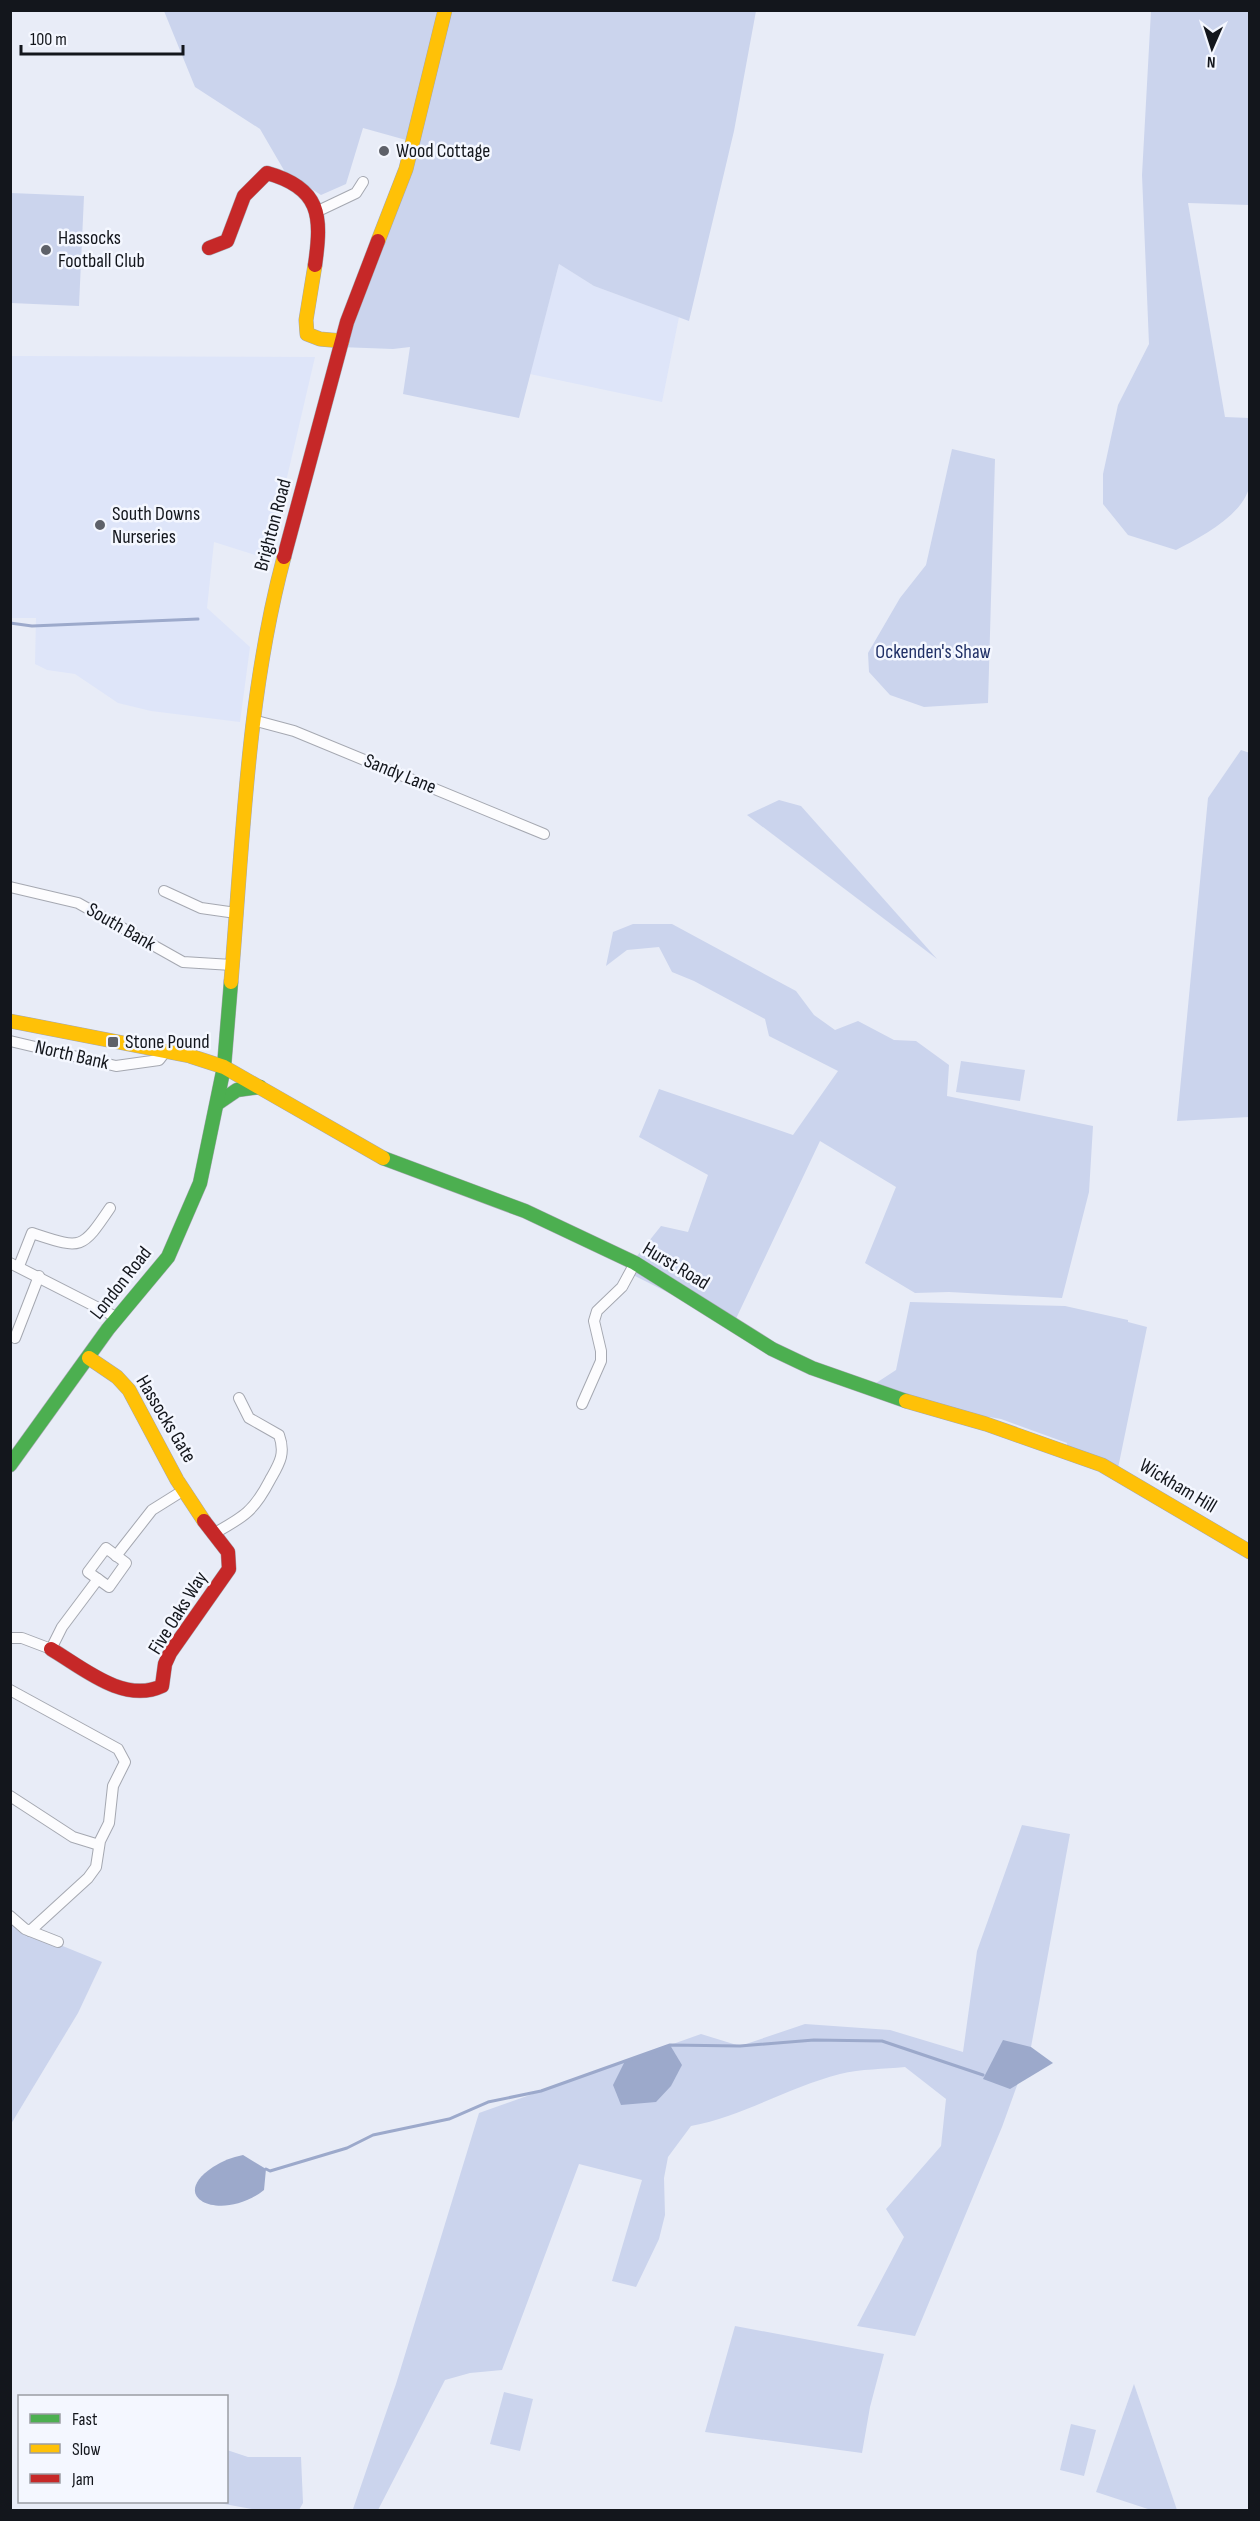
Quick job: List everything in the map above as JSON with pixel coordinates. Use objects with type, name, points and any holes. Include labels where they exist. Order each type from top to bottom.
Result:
[{"type":"main road","name":"Brighton Road","points":[[224,1067],[253,720],[269,613],[347,322],[406,169],[445,10]]},
{"type":"main road","points":[[209,248],[227,241],[244,196],[267,173],[296,183],[311,201],[319,221],[306,320],[307,334],[320,339],[342,341]]},
{"type":"main road","name":"Hurst Road","points":[[10,1021],[166,1051],[224,1067],[384,1158],[525,1211],[635,1263],[753,1337],[812,1368],[879,1393],[986,1424],[1066,1451],[1117,1473]]},
{"type":"main road","name":"London Road","points":[[10,1465],[118,1318],[168,1257],[200,1183],[224,1067]]},
{"type":"main road","points":[[218,1103],[237,1090],[260,1087]]},
{"type":"main road","name":"Hassocks Gate","points":[[89,1358],[117,1377],[129,1390],[184,1490]]},
{"type":"main road","name":"Wickham Hill","points":[[1117,1473],[1250,1552]]},
{"type":"main road","name":"Five Oaks Way","points":[[51,1650],[102,1682],[117,1688],[150,1692],[162,1686],[165,1665],[170,1653],[229,1569],[230,1552],[213,1534],[184,1490]]},
{"type":"street","points":[[316,212],[356,193],[363,182]]},
{"type":"street","name":"Sandy Lane","points":[[253,720],[294,731],[544,834]]},
{"type":"street","name":"South Bank","points":[[10,886],[78,903],[183,962],[232,964]]},
{"type":"street","points":[[164,891],[201,908],[236,913]]},
{"type":"street","name":"North Bank","points":[[10,1041],[116,1066],[159,1060],[166,1051]]},
{"type":"street","points":[[110,1208],[90,1237],[79,1243],[66,1244],[32,1233],[15,1264],[118,1318]]},
{"type":"street","points":[[582,1404],[601,1361],[601,1350],[594,1321],[597,1311],[622,1287],[635,1263]]},
{"type":"street","points":[[15,1338],[39,1276]]},
{"type":"street","points":[[213,1534],[238,1520],[255,1506],[279,1466],[282,1456],[279,1435],[249,1418],[239,1398]]},
{"type":"street","name":"Hassocks Gate","points":[[116,1556],[152,1510],[184,1490]]},
{"type":"street","points":[[105,1548],[116,1556],[126,1563],[109,1587],[88,1572],[105,1548]]},
{"type":"street","points":[[10,1638],[22,1638],[51,1650],[62,1628],[98,1579]]},
{"type":"street","points":[[10,1690],[118,1749],[126,1762],[112,1786],[109,1823],[99,1845],[96,1867],[88,1878],[30,1931]]},
{"type":"street","points":[[10,1796],[73,1837],[99,1845]]},
{"type":"street","points":[[10,1916],[30,1931],[58,1942]]},
{"type":"shaded area","points":[[559,264],[594,286],[679,317],[662,402],[530,374]]},
{"type":"shaded area","name":"South Downs Nurseries","points":[[11,356],[315,357],[268,559],[214,542],[207,608],[250,647],[240,722],[151,711],[118,703],[75,674],[47,670],[35,664],[36,618],[11,618]]},
{"type":"shaded area","points":[[1003,2040],[1031,2047],[1053,2063],[1010,2089],[983,2079]]},
{"type":"shaded area","points":[[670,2045],[682,2065],[671,2086],[656,2102],[621,2105],[613,2085],[625,2061]]},
{"type":"shaded area","points":[[243,2155],[266,2169],[264,2190],[248,2200],[232,2205],[217,2206],[205,2203],[197,2197],[195,2189],[200,2179],[213,2167]]},
{"type":"green space","points":[[164,11],[756,11],[734,131],[689,321],[594,286],[559,264],[519,418],[403,394],[410,347],[393,349],[340,347],[401,164],[406,140],[363,128],[346,184],[321,195],[285,172],[260,129],[195,87]]},
{"type":"green space","points":[[1151,11],[1250,11],[1249,205],[1188,203],[1225,417],[1249,418],[1250,483],[1247,494],[1231,514],[1209,531],[1176,550],[1128,535],[1103,504],[1103,474],[1118,405],[1149,344],[1142,175]]},
{"type":"green space","name":"Hassocks Football Club","points":[[11,193],[84,196],[79,306],[11,303]]},
{"type":"green space","name":"Ockenden's Shaw","points":[[952,449],[995,459],[988,703],[924,707],[890,695],[869,672],[868,653],[900,598],[926,565]]},
{"type":"green space","points":[[1241,750],[1250,753],[1249,1117],[1177,1121],[1208,798]]},
{"type":"green space","points":[[779,800],[801,806],[937,959],[747,815]]},
{"type":"green space","points":[[633,924],[672,924],[796,991],[814,1015],[835,1030],[858,1021],[894,1040],[916,1041],[949,1065],[947,1096],[1093,1126],[1089,1192],[1062,1298],[949,1292],[915,1293],[865,1263],[896,1187],[820,1141],[733,1325],[625,1271],[661,1226],[688,1232],[708,1175],[639,1137],[659,1089],[793,1135],[838,1071],[769,1036],[765,1019],[694,981],[672,972],[659,947],[627,950],[606,966],[613,932]]},
{"type":"green space","points":[[961,1061],[1025,1070],[1020,1101],[956,1092]]},
{"type":"green space","points":[[910,1302],[1065,1306],[1128,1320],[1128,1322],[1147,1327],[1117,1473],[1066,1451],[1067,1443],[1001,1419],[943,1409],[870,1387],[896,1370]]},
{"type":"green space","points":[[1022,1825],[1070,1834],[1031,2047],[1002,2127],[915,2336],[857,2326],[904,2237],[886,2209],[941,2146],[946,2099],[905,2067],[840,2074],[729,2115],[691,2126],[668,2157],[664,2178],[665,2215],[659,2239],[636,2287],[612,2281],[642,2180],[579,2164],[502,2370],[470,2373],[445,2380],[378,2510],[353,2509],[396,2384],[479,2113],[701,2034],[740,2046],[805,2024],[890,2030],[963,2052],[977,1951]]},
{"type":"green space","points":[[11,1925],[102,1962],[78,2013],[11,2124]]},
{"type":"green space","points":[[735,2326],[884,2354],[870,2407],[862,2453],[705,2432]]},
{"type":"green space","points":[[1134,2384],[1177,2510],[1151,2510],[1096,2492]]},
{"type":"green space","points":[[504,2392],[533,2399],[520,2451],[490,2444]]},
{"type":"green space","points":[[1071,2424],[1096,2430],[1084,2476],[1060,2470]]},
{"type":"green space","points":[[228,2450],[248,2457],[301,2457],[303,2503],[299,2510],[257,2510],[218,2503],[228,2503]]},
{"type":"waterway","points":[[10,623],[32,626],[198,619]]},
{"type":"waterway","points":[[266,2169],[270,2171],[347,2148],[373,2135],[449,2119],[488,2102],[541,2091],[670,2045],[740,2046],[814,2040],[882,2041],[983,2075]]},
{"type":"traffic: fast","points":[[10,1465],[108,1329],[168,1257],[200,1183],[224,1067],[231,982]]},
{"type":"traffic: fast","points":[[218,1103],[237,1090],[260,1087]]},
{"type":"traffic: fast","points":[[383,1158],[525,1211],[635,1263],[772,1349],[812,1368],[906,1401]]},
{"type":"traffic: slow","points":[[378,241],[406,169],[445,10]]},
{"type":"traffic: slow","points":[[315,265],[306,320],[307,334],[320,339],[342,341]]},
{"type":"traffic: slow","points":[[231,982],[254,715],[272,609],[284,557]]},
{"type":"traffic: slow","points":[[10,1021],[190,1056],[224,1067],[383,1158]]},
{"type":"traffic: slow","points":[[89,1358],[117,1377],[129,1390],[177,1480],[204,1521]]},
{"type":"traffic: slow","points":[[906,1401],[986,1424],[1102,1465],[1250,1552]]},
{"type":"traffic: jam","points":[[209,248],[227,241],[244,196],[267,173],[285,179],[298,187],[308,196],[314,206],[318,232],[315,265]]},
{"type":"traffic: jam","points":[[284,557],[347,322],[378,241]]},
{"type":"traffic: jam","points":[[51,1649],[90,1674],[119,1687],[148,1690],[162,1686],[165,1664],[170,1653],[229,1569],[228,1552],[204,1521]]},
{"type":"place","name":"Wood Cottage","points":[[384,151]]},
{"type":"place","name":"Hassocks Football Club","points":[[46,250]]},
{"type":"place","name":"South Downs Nurseries","points":[[100,525]]},
{"type":"place","name":"Stone Pound","points":[[113,1042]]}]
